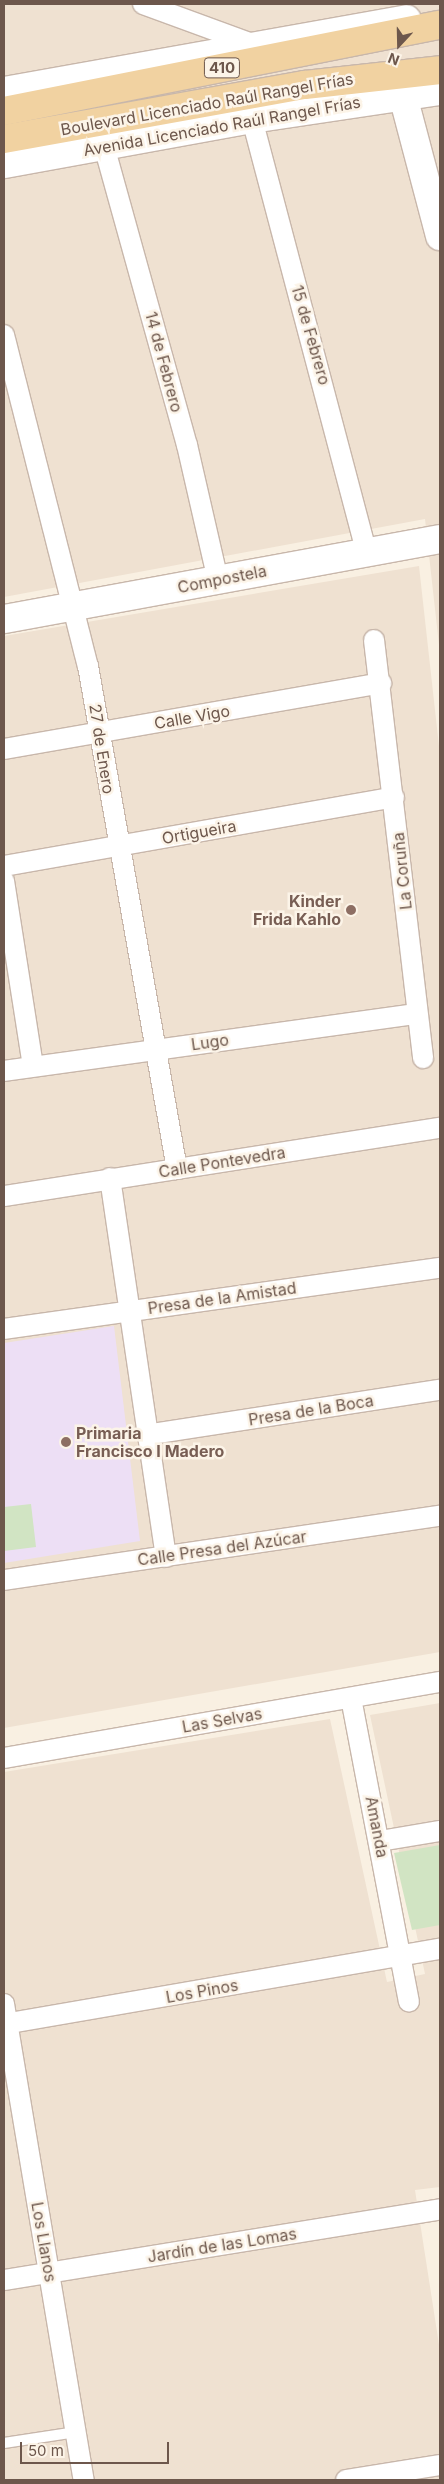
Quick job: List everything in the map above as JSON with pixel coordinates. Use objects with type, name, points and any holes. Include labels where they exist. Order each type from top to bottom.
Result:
[{"type":"main road","name":"Boulevard Licenciado Raúl Rangel Frías","points":[[4,110],[440,25]]},
{"type":"main road","name":"Boulevard Licenciado Raúl Rangel Frías","points":[[4,139],[304,85],[440,70]]},
{"type":"street","points":[[143,4],[257,46]]},
{"type":"street","points":[[4,91],[440,15]]},
{"type":"street","name":"Avenida Licenciado Raúl Rangel Frías","points":[[4,164],[252,119],[440,91]]},
{"type":"street","points":[[403,96],[440,236]]},
{"type":"street","name":"15 de Febrero","points":[[252,119],[366,552]]},
{"type":"street","name":"14 de Febrero","points":[[104,146],[187,445],[218,580]]},
{"type":"street","name":"27 de Enero","points":[[4,335],[74,607],[100,732],[118,846],[177,1169]]},
{"type":"street","name":"Compostela","points":[[4,619],[440,539]]},
{"type":"street","name":"La Coruña","points":[[374,640],[381,684],[423,1058]]},
{"type":"street","name":"Calle Vigo","points":[[4,749],[381,684]]},
{"type":"street","name":"Ortigueira","points":[[4,866],[394,797]]},
{"type":"street","points":[[4,881],[34,1066]]},
{"type":"street","name":"Lugo","points":[[4,1071],[417,1014]]},
{"type":"street","name":"Calle Pontevedra","points":[[4,1196],[440,1128]]},
{"type":"street","points":[[110,1178],[151,1434],[166,1556]]},
{"type":"street","name":"Presa de la Amistad","points":[[4,1329],[440,1268]]},
{"type":"street","name":"Presa de la Boca","points":[[151,1434],[440,1390]]},
{"type":"street","name":"Calle Presa del Azúcar","points":[[4,1580],[440,1516]]},
{"type":"street","name":"Las Selvas","points":[[4,1758],[440,1682]]},
{"type":"street","name":"Amanda","points":[[351,1698],[380,1841],[409,2002]]},
{"type":"street","points":[[380,1841],[440,1831]]},
{"type":"street","name":"Los Pinos","points":[[5,2017],[440,1950]]},
{"type":"street","name":"Los Llanos","points":[[5,2017],[84,2480]]},
{"type":"street","name":"Jardín de las Lomas","points":[[4,2280],[439,2214]]},
{"type":"street","points":[[346,2480],[440,2465]]},
{"type":"lane","points":[[4,2443],[76,2432]]},
{"type":"shaded area","points":[[4,4],[440,4],[440,654],[425,519],[4,597]]},
{"type":"shaded area","points":[[419,566],[440,755],[440,1652],[4,1728],[4,636]]},
{"type":"shaded area","name":"Primaria Francisco I Madero","points":[[114,1326],[140,1541],[4,1563],[4,1343]]},
{"type":"shaded area","points":[[440,1703],[440,2187],[415,2190],[440,2351],[440,2480],[4,2480],[4,1772],[330,1719],[387,1982],[425,1974],[370,1715]]},
{"type":"green space","points":[[31,1504],[36,1547],[4,1551],[4,1507]]},
{"type":"green space","points":[[440,1845],[440,1925],[412,1930],[394,1853]]},
{"type":"place","name":"Kinder Frida Kahlo","points":[[351,910]]},
{"type":"place","name":"Primaria Francisco I Madero","points":[[66,1442]]}]
